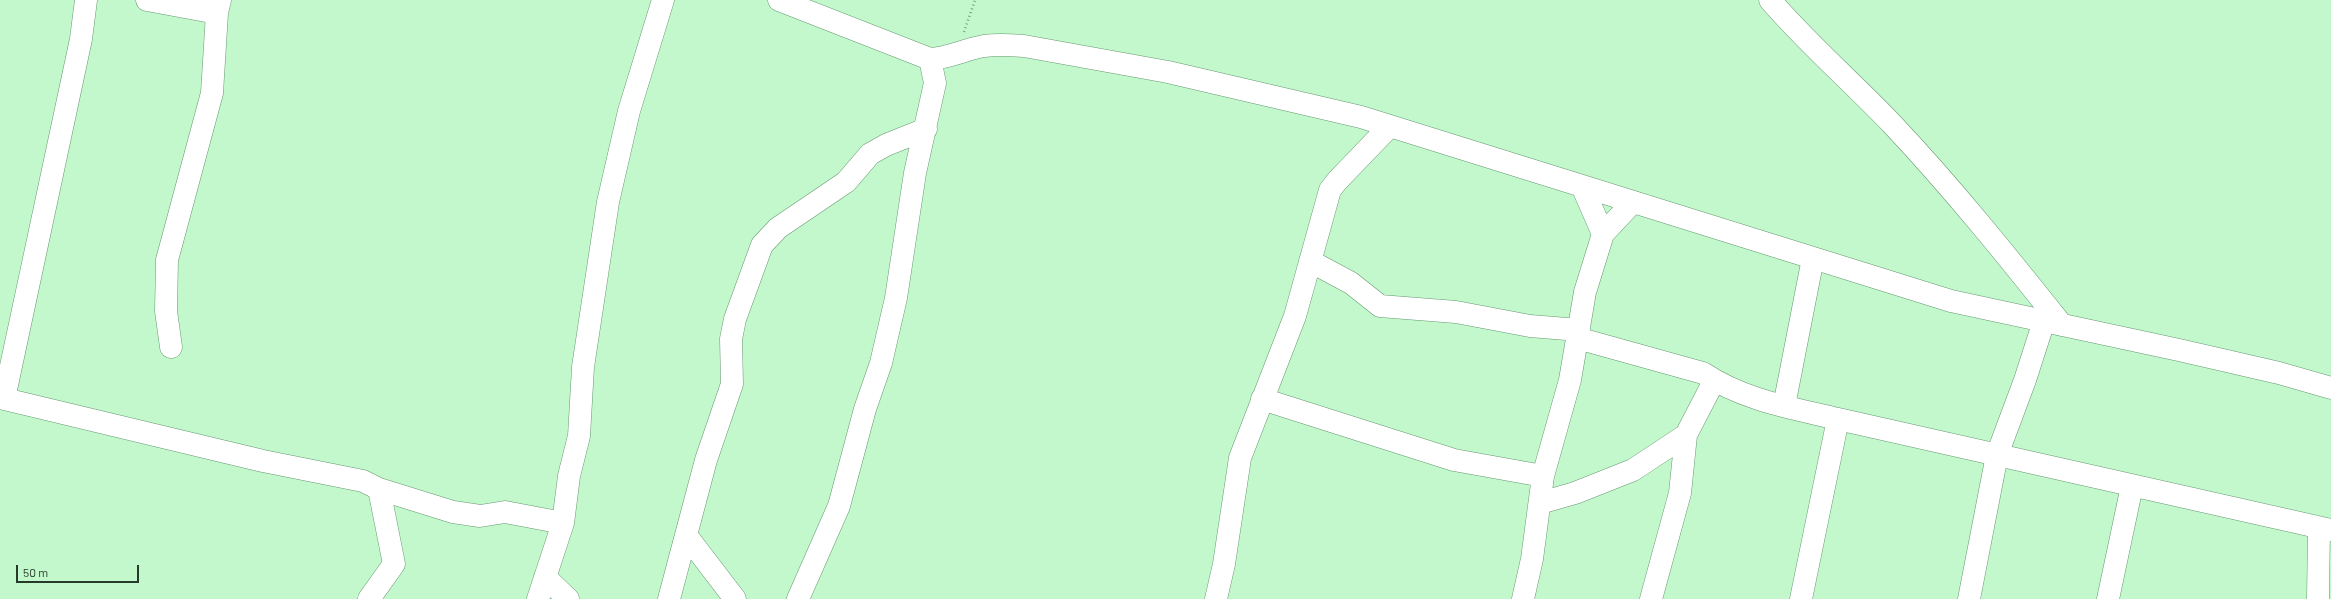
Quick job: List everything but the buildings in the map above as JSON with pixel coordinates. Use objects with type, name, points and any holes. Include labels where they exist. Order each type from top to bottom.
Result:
[{"type":"street","points":[[86,0],[80,39],[2,398],[263,461],[363,481],[379,489],[453,512],[480,516],[505,512],[563,523]]},
{"type":"street","points":[[147,0],[219,7],[212,93],[167,260],[166,311],[171,347]]},
{"type":"street","points":[[538,599],[563,523],[568,476],[579,436],[583,367],[608,202],[629,111],[663,0]]},
{"type":"street","points":[[779,0],[930,59],[940,59],[958,52],[985,46],[1005,44],[1024,46],[1168,72],[1361,117],[1389,127],[1951,301],[2264,369],[2331,388]]},
{"type":"street","points":[[1770,0],[1792,25],[1892,124],[1972,212],[2053,323]]},
{"type":"street","points":[[798,599],[839,506],[865,409],[881,363],[896,298],[915,173],[935,83],[930,59]]},
{"type":"street","points":[[1216,599],[1224,564],[1240,458],[1295,316],[1330,190],[1340,177],[1389,127]]},
{"type":"street","points":[[669,599],[706,460],[732,384],[731,339],[735,319],[762,245],[778,228],[846,182],[870,154],[886,145],[926,129]]},
{"type":"street","points":[[1582,186],[1603,234]]},
{"type":"street","points":[[1523,599],[1532,559],[1543,476],[1570,380],[1585,292],[1603,234],[1633,202]]},
{"type":"street","points":[[1784,406],[1813,258]]},
{"type":"street","points":[[1310,261],[1351,284],[1380,306],[1456,312],[1578,334],[1703,373],[1714,381],[1753,398],[1838,419],[2325,529],[2318,599]]},
{"type":"street","points":[[1970,599],[1997,455],[2025,380],[2053,323]]},
{"type":"street","points":[[1651,599],[1680,493],[1686,435],[1714,381]]},
{"type":"street","points":[[1262,399],[1454,460],[1543,476]]},
{"type":"street","points":[[1801,599],[1838,419]]},
{"type":"street","points":[[1540,503],[1575,493],[1632,470],[1686,435]]},
{"type":"street","points":[[2108,599],[2132,486]]},
{"type":"street","points":[[369,599],[394,564],[379,489]]},
{"type":"street","points":[[686,535],[735,599]]},
{"type":"street","points":[[545,577],[568,599]]},
{"type":"path","points":[[958,52],[975,0]]}]
